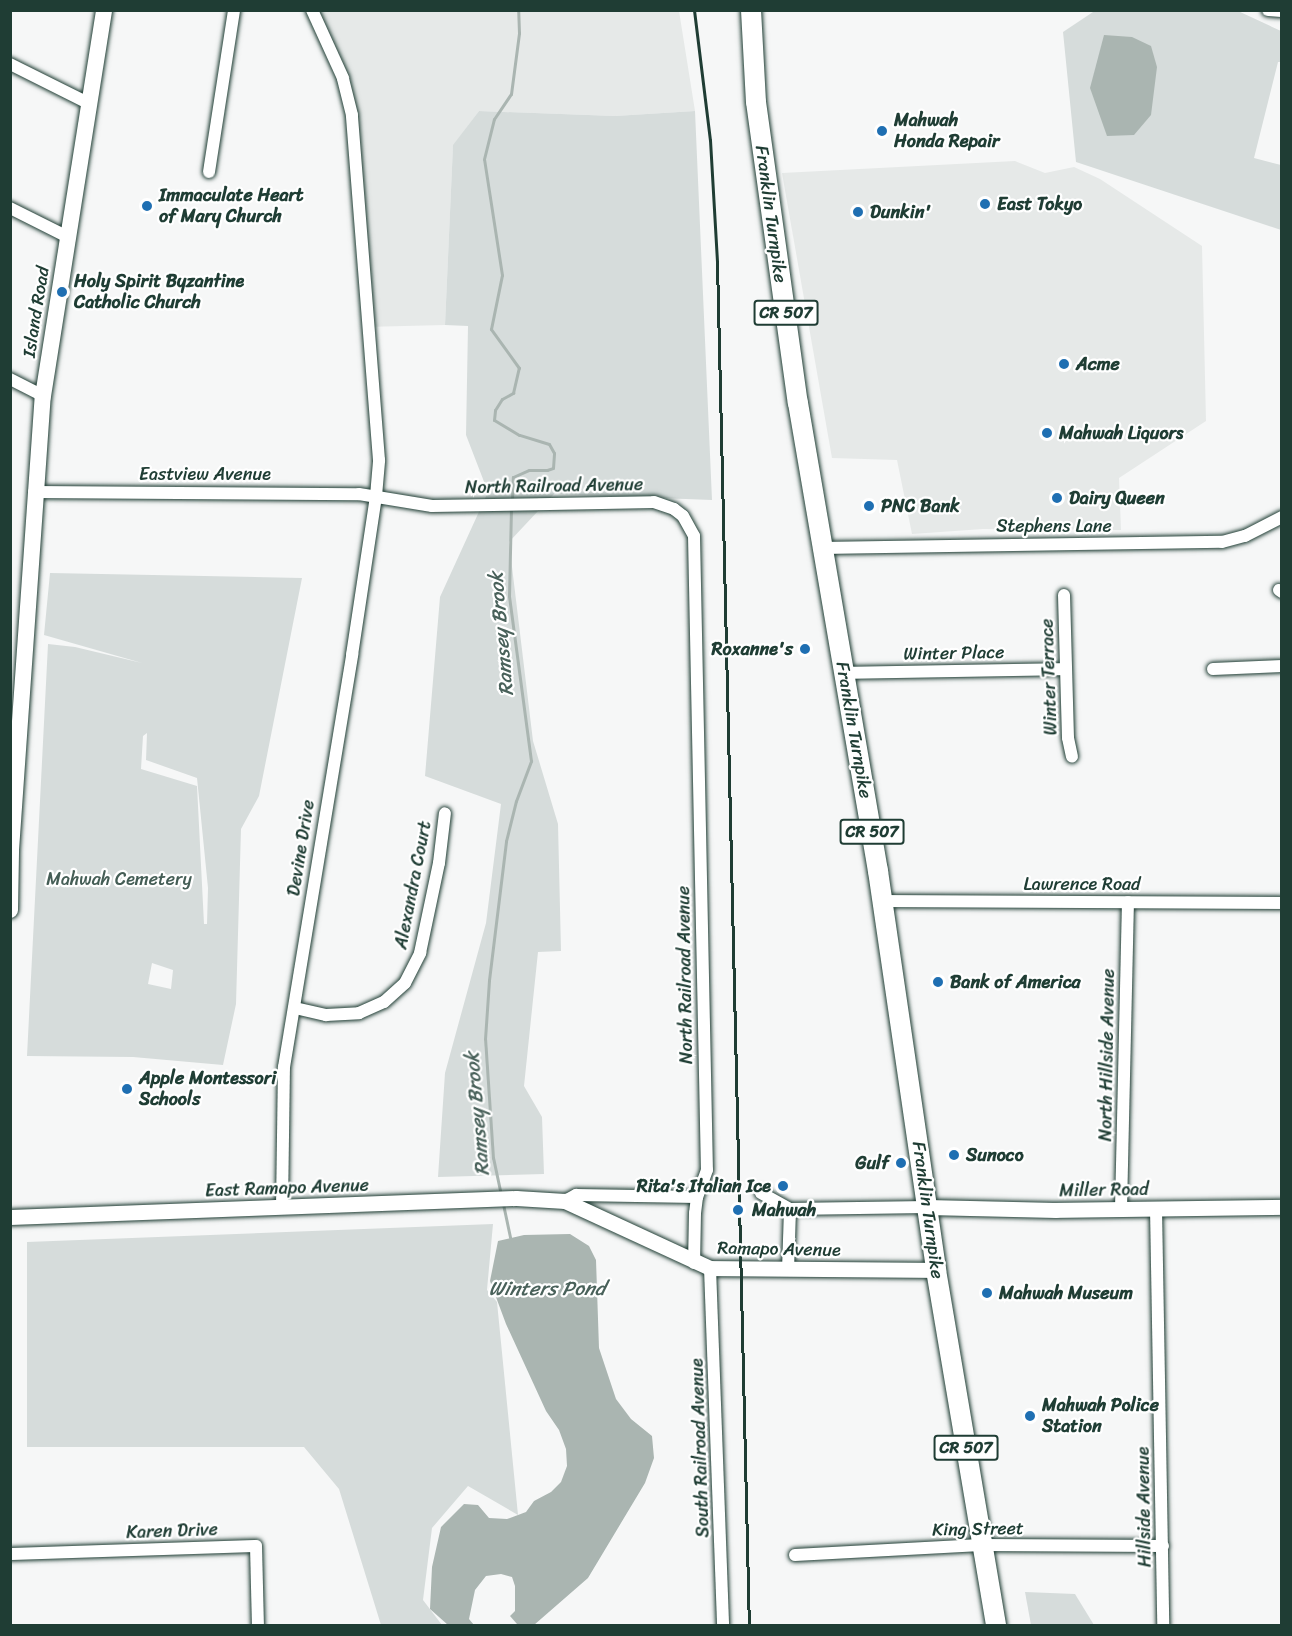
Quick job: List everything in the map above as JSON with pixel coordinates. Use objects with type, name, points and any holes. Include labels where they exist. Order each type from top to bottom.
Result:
[{"type":"main road","name":"Island Road","points":[[10,910],[11,850],[34,492],[43,396],[104,10]]},
{"type":"main road","name":"Franklin Turnpike","points":[[751,10],[756,102],[765,175],[821,548],[883,901],[936,1270],[996,1626]]},
{"type":"street","points":[[209,172],[234,10]]},
{"type":"street","points":[[312,10],[344,78],[352,115],[364,301],[378,431],[376,496]]},
{"type":"street","points":[[1268,10],[1281,11]]},
{"type":"street","points":[[10,64],[88,103]]},
{"type":"street","points":[[10,208],[68,237]]},
{"type":"street","points":[[10,379],[43,396]]},
{"type":"street","name":"Eastview Avenue","points":[[34,492],[289,492],[376,496]]},
{"type":"street","name":"North Railroad Avenue","points":[[376,496],[432,506],[654,502],[674,509],[683,516],[693,536],[706,1170],[697,1197]]},
{"type":"street","name":"Devine Drive","points":[[282,1208],[284,1067],[376,496]]},
{"type":"street","name":"Stephens Lane","points":[[821,548],[1211,543],[1245,536],[1281,517]]},
{"type":"street","name":"Winter Terrace","points":[[1064,595],[1068,738],[1072,757]]},
{"type":"street","points":[[1213,669],[1281,666]]},
{"type":"street","name":"Winter Place","points":[[844,673],[1066,669]]},
{"type":"street","name":"Alexandra Court","points":[[295,1008],[326,1015],[359,1013],[384,1002],[405,983],[420,953],[439,863],[445,813]]},
{"type":"street","name":"Lawrence Road","points":[[883,901],[1281,903]]},
{"type":"street","name":"North Hillside Avenue","points":[[1121,1209],[1128,902]]},
{"type":"street","points":[[761,1193],[790,1209],[927,1207]]},
{"type":"street","points":[[565,1201],[576,1195],[697,1197],[694,1263]]},
{"type":"street","name":"East Ramapo Avenue","points":[[10,1217],[516,1198],[565,1201]]},
{"type":"street","name":"Ramapo Avenue","points":[[565,1201],[694,1263],[710,1268],[936,1270]]},
{"type":"street","name":"Miller Road","points":[[927,1207],[1121,1209],[1281,1207]]},
{"type":"street","name":"Hillside Avenue","points":[[1156,1208],[1163,1626]]},
{"type":"street","points":[[788,1270],[790,1209]]},
{"type":"street","name":"South Railroad Avenue","points":[[710,1268],[723,1626]]},
{"type":"street","name":"King Street","points":[[795,1555],[981,1545],[1163,1546]]},
{"type":"street","name":"Karen Drive","points":[[10,1554],[256,1546],[258,1626]]},
{"type":"shaded area","points":[[309,11],[679,11],[695,111],[615,116],[479,111],[453,146],[445,325],[364,327],[345,101]]},
{"type":"shaded area","points":[[1015,161],[1045,173],[1074,167],[1100,179],[1202,246],[1206,421],[1119,478],[1121,530],[983,529],[912,534],[897,460],[832,458],[782,173]]},
{"type":"green space","points":[[1096,10],[1238,11],[1281,31],[1281,62],[1278,62],[1254,158],[1281,165],[1281,230],[1076,162],[1063,32]]},
{"type":"green space","points":[[479,111],[615,116],[695,111],[712,500],[554,494],[509,542],[533,741],[558,824],[561,951],[538,952],[524,1086],[542,1117],[544,1174],[438,1177],[445,1073],[486,923],[501,804],[425,776],[440,597],[488,492],[466,435],[468,326],[445,325],[453,145]]},
{"type":"green space","name":"Mahwah Cemetery","points":[[50,573],[302,578],[259,796],[241,829],[236,1004],[223,1065],[133,1057],[27,1056],[48,644],[75,647],[142,663],[44,635]],"holes":[[[147,733],[146,760],[197,778],[208,888],[207,924],[204,924],[197,786],[141,769],[143,736]],[[152,963],[173,970],[171,989],[148,984]]]},
{"type":"green space","points":[[493,1224],[487,1290],[497,1302],[518,1515],[468,1486],[432,1528],[423,1600],[442,1625],[381,1625],[339,1489],[304,1447],[27,1447],[27,1242]]},
{"type":"green space","points":[[1025,1592],[1075,1594],[1094,1625],[1031,1625]]},
{"type":"water","points":[[1104,35],[1132,37],[1151,46],[1157,67],[1151,115],[1134,135],[1107,136],[1090,88]]},
{"type":"water","name":"Winters Pond","points":[[570,1234],[589,1246],[596,1260],[599,1348],[616,1399],[631,1419],[652,1436],[654,1458],[645,1483],[588,1578],[534,1625],[515,1625],[517,1624],[510,1616],[515,1611],[515,1586],[512,1577],[501,1574],[486,1576],[475,1590],[469,1619],[474,1625],[448,1625],[430,1609],[432,1567],[441,1527],[464,1504],[478,1505],[489,1518],[507,1519],[526,1512],[534,1501],[551,1492],[561,1482],[567,1466],[566,1449],[559,1430],[546,1411],[506,1324],[490,1281],[498,1241],[524,1235]]},
{"type":"waterway","name":"Ramsey Brook","points":[[512,501],[513,477],[529,470],[553,468],[554,453],[549,444],[519,435],[494,420],[495,410],[502,399],[513,393],[519,368],[491,329],[502,275],[484,159],[494,119],[511,94],[519,33],[518,10]]},
{"type":"waterway","name":"Ramsey Brook","points":[[501,1195],[493,1158],[485,1039],[489,980],[506,841],[516,801],[531,761],[509,596],[511,508]]},
{"type":"waterway","name":"Ramsey Brook","points":[[503,1204],[510,1238]]},
{"type":"railway","points":[[694,10],[710,140],[717,262],[749,1626]]},
{"type":"place","name":"Mahwah Honda Repair","points":[[882,131]]},
{"type":"place","name":"East Tokyo","points":[[985,204]]},
{"type":"place","name":"Immaculate Heart of Mary Church","points":[[147,206]]},
{"type":"place","name":"Dunkin'","points":[[858,212]]},
{"type":"place","name":"Holy Spirit Byzantine Catholic Church","points":[[62,292]]},
{"type":"place","name":"Acme","points":[[1064,364]]},
{"type":"place","name":"Mahwah Liquors","points":[[1047,433]]},
{"type":"place","name":"Dairy Queen","points":[[1057,498]]},
{"type":"place","name":"PNC Bank","points":[[869,506]]},
{"type":"place","name":"Roxanne's","points":[[805,649]]},
{"type":"place","name":"Bank of America","points":[[938,982]]},
{"type":"place","name":"Apple Montessori Schools","points":[[127,1089]]},
{"type":"place","name":"Sunoco","points":[[954,1155]]},
{"type":"place","name":"Gulf","points":[[901,1163]]},
{"type":"place","name":"Rita's Italian Ice","points":[[783,1186]]},
{"type":"place","name":"Mahwah","points":[[738,1210]]},
{"type":"place","name":"Mahwah Museum","points":[[987,1293]]},
{"type":"place","name":"Mahwah Police Station","points":[[1030,1416]]}]
